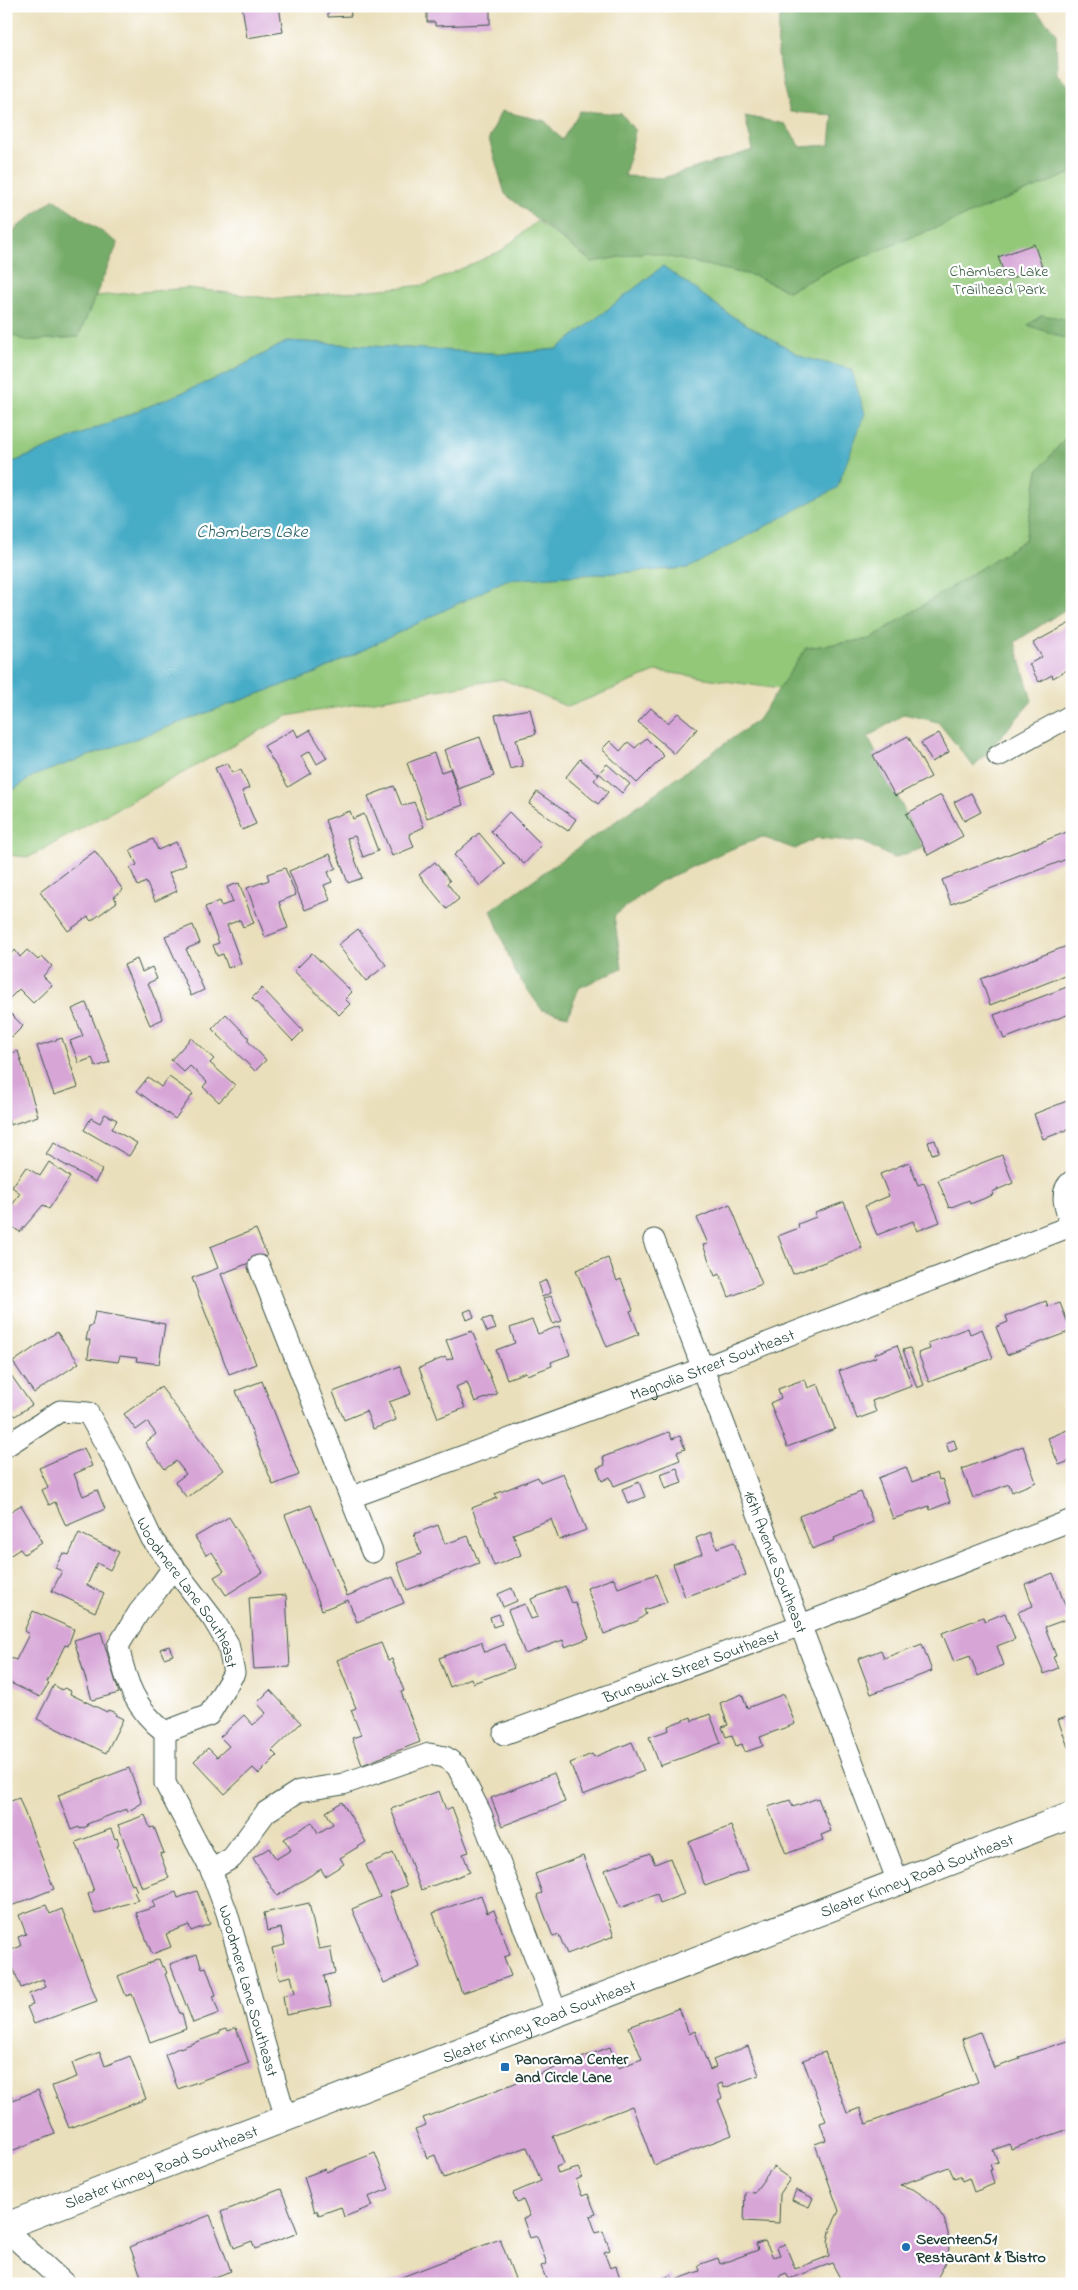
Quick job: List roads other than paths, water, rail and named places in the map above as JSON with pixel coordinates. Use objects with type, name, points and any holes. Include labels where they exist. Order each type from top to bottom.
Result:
[{"type":"street","points":[[998,756],[1072,715]]},
{"type":"street","points":[[1072,1180],[1068,1183],[1063,1199],[1072,1227]]},
{"type":"street","name":"Magnolia Street Southeast","points":[[352,1496],[703,1368],[1072,1227]]},
{"type":"street","name":"16th Avenue Southeast","points":[[654,1240],[898,1882]]},
{"type":"street","points":[[260,1266],[352,1496],[372,1552]]},
{"type":"street","name":"Woodmere Lane Southeast","points":[[6,1446],[60,1411],[88,1414],[116,1463],[152,1539],[213,1618],[228,1644],[234,1673],[209,1715],[166,1732],[165,1783],[211,1870],[227,1913],[286,2119]]},
{"type":"street","name":"Brunswick Street Southeast","points":[[504,1734],[801,1625],[1072,1520]]},
{"type":"street","points":[[166,1732],[148,1719],[125,1679],[118,1646],[139,1612],[174,1566]]},
{"type":"street","points":[[211,1870],[232,1858],[266,1812],[299,1791],[343,1784],[429,1754],[445,1757],[457,1766],[470,1788],[557,2014]]},
{"type":"street","name":"Sleater Kinney Road Southeast","points":[[6,2228],[1072,1815]]},
{"type":"street","points":[[6,2228],[66,2284]]},
{"type":"water","name":"Chambers Lake","points":[[663,266],[730,315],[805,358],[851,369],[865,413],[837,488],[688,568],[506,580],[316,673],[33,776],[6,795],[6,463],[16,461],[225,375],[288,341],[509,354],[557,349]]},
{"type":"place","name":"Panorama Center and Circle Lane","points":[[505,2067]]},
{"type":"place","name":"Seventeen51 Restaurant & Bistro","points":[[906,2247]]},
{"type":"park label","name":"Chambers Lake Trailhead Park","points":[[999,279]]}]
